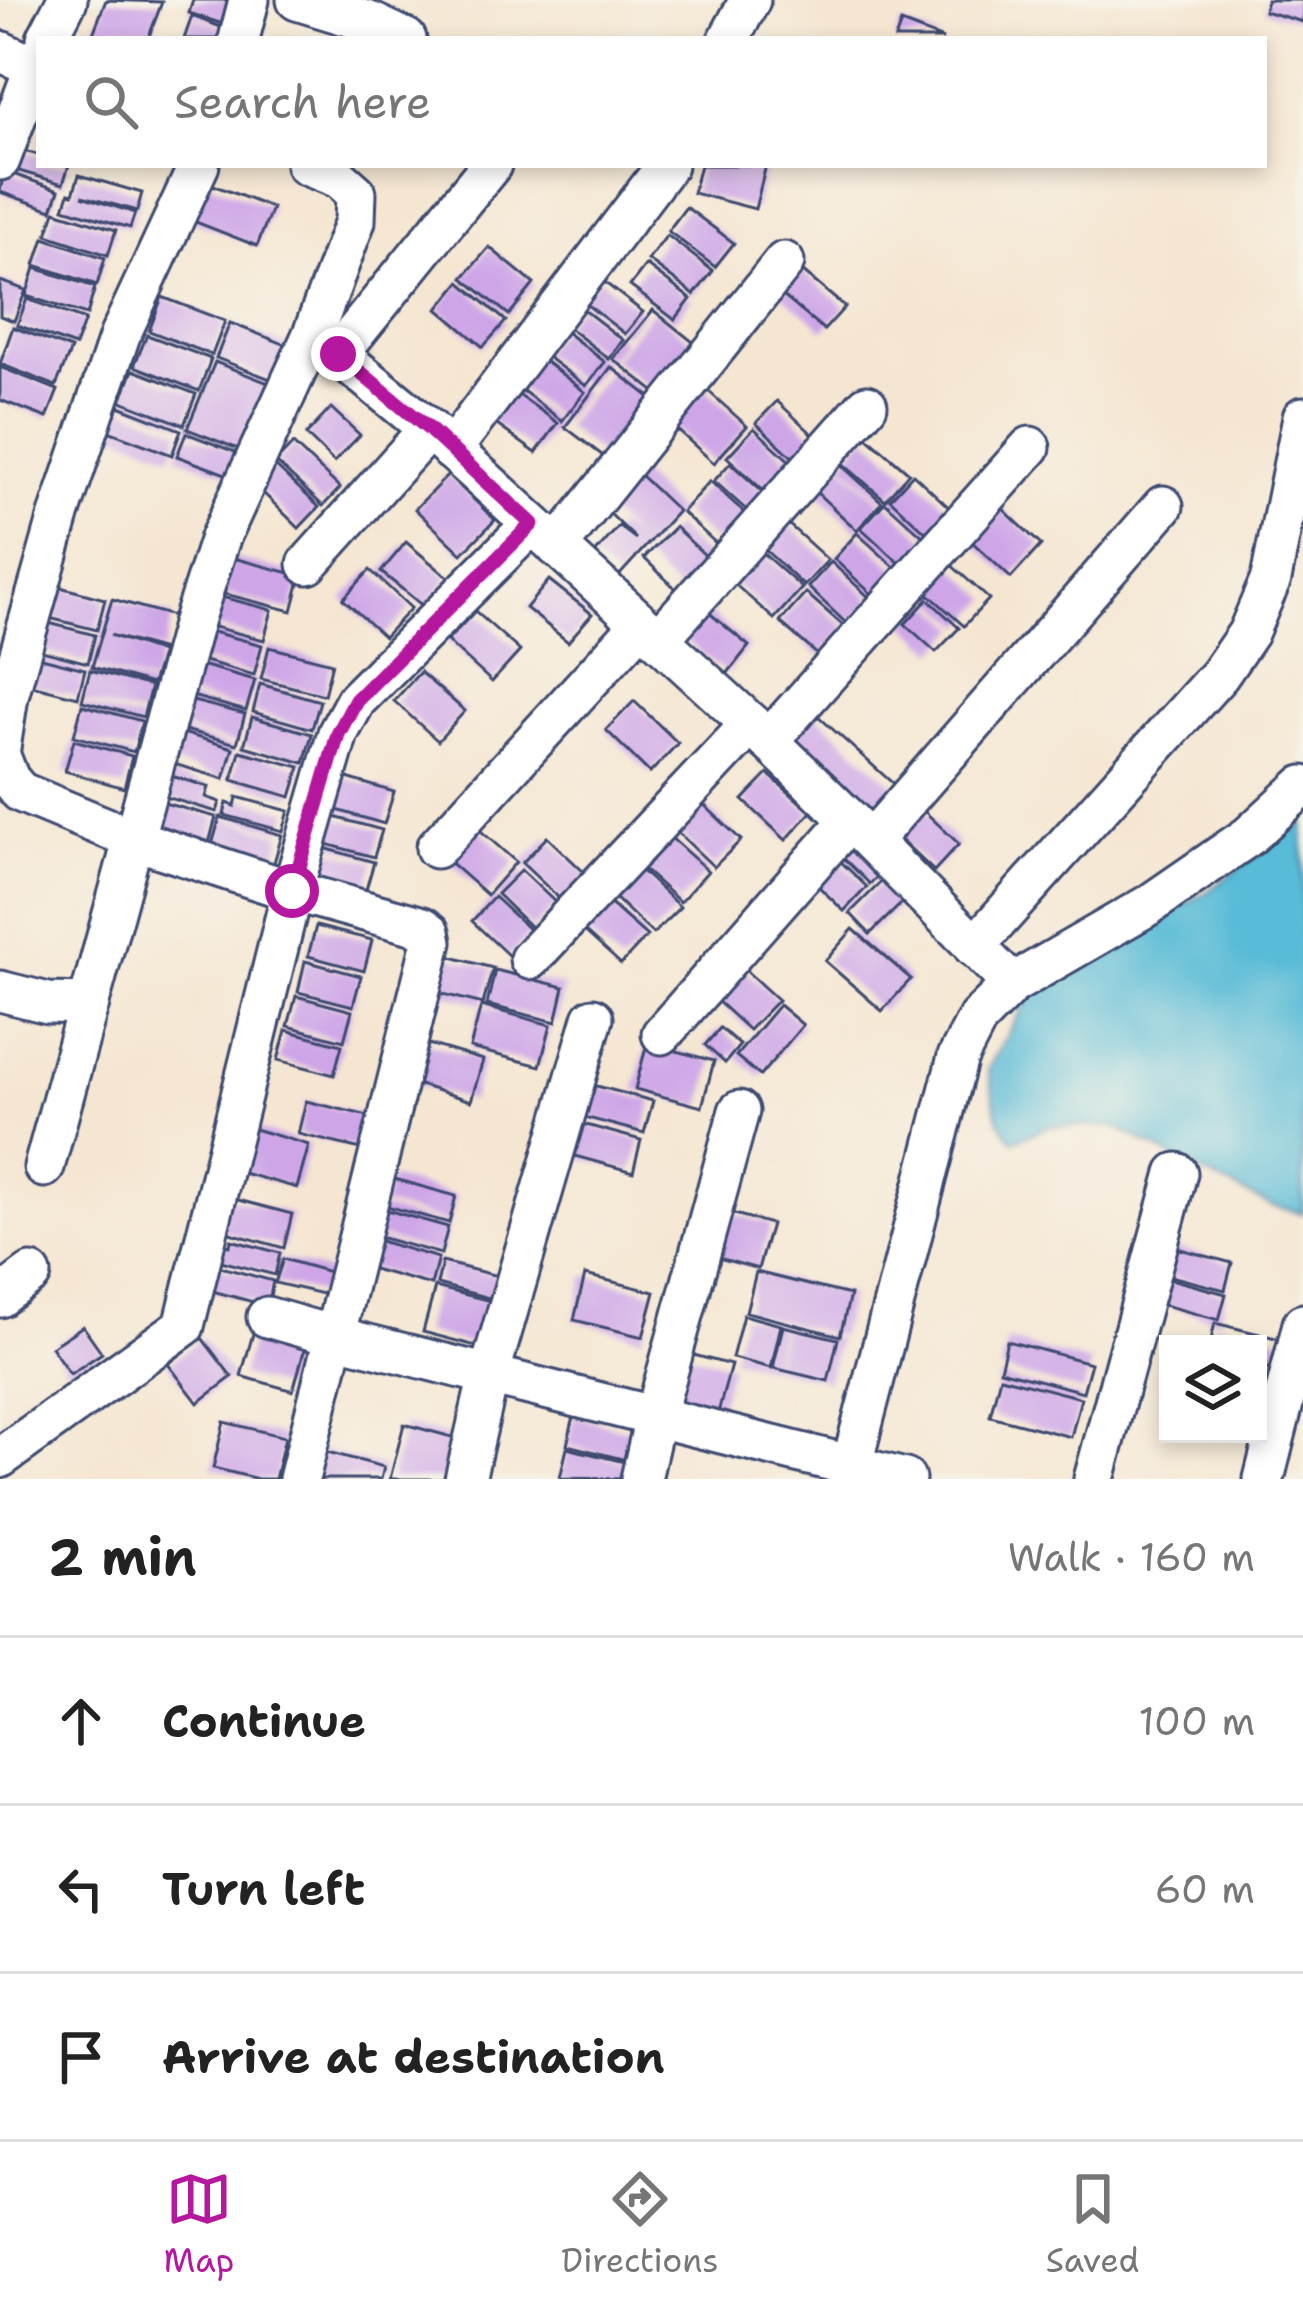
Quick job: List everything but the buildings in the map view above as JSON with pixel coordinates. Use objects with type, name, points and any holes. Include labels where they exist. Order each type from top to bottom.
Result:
[{"type":"street","points":[[44,36],[67,0]]},
{"type":"street","points":[[240,36],[249,0]]},
{"type":"street","points":[[297,0],[400,36]]},
{"type":"street","points":[[731,36],[750,0]]},
{"type":"street","points":[[0,160],[32,56]]},
{"type":"street","points":[[198,168],[120,335],[97,402],[8,696],[0,752],[9,779],[20,792],[133,838],[430,932],[432,942],[299,1479]]},
{"type":"street","points":[[314,168],[339,178],[356,193],[355,221],[326,344]]},
{"type":"street","points":[[44,1167],[220,538],[326,344],[488,168]]},
{"type":"street","points":[[308,564],[440,440],[665,168]]},
{"type":"street","points":[[0,1458],[184,1326],[292,891],[338,734],[356,700],[544,536],[784,262]]},
{"type":"street","points":[[326,344],[440,440],[759,733],[1012,984]]},
{"type":"street","points":[[436,848],[867,405]]},
{"type":"street","points":[[974,947],[1219,675],[1248,633],[1271,579],[1303,417]]},
{"type":"street","points":[[530,959],[759,733],[1030,447]]},
{"type":"street","points":[[662,1034],[861,830],[1163,506]]},
{"type":"street","points":[[850,1472],[958,1057],[979,1018],[1012,984],[1149,905],[1249,836],[1303,786]]},
{"type":"street","points":[[0,991],[48,1003],[88,1004]]},
{"type":"street","points":[[464,1479],[489,1375],[593,1018]]},
{"type":"street","points":[[641,1479],[739,1111]]},
{"type":"street","points":[[1094,1479],[1177,1173]]},
{"type":"street","points":[[267,1317],[850,1472],[905,1479]]},
{"type":"street","points":[[1264,1479],[1303,1324]]},
{"type":"water","points":[[1303,821],[1303,1213],[1272,1206],[1116,1127],[1050,1126],[1013,1141],[998,1119],[988,1069],[1040,977],[1207,892]]},
{"type":"route","points":[[292,891],[338,734],[356,700],[532,524],[338,354]]}]
